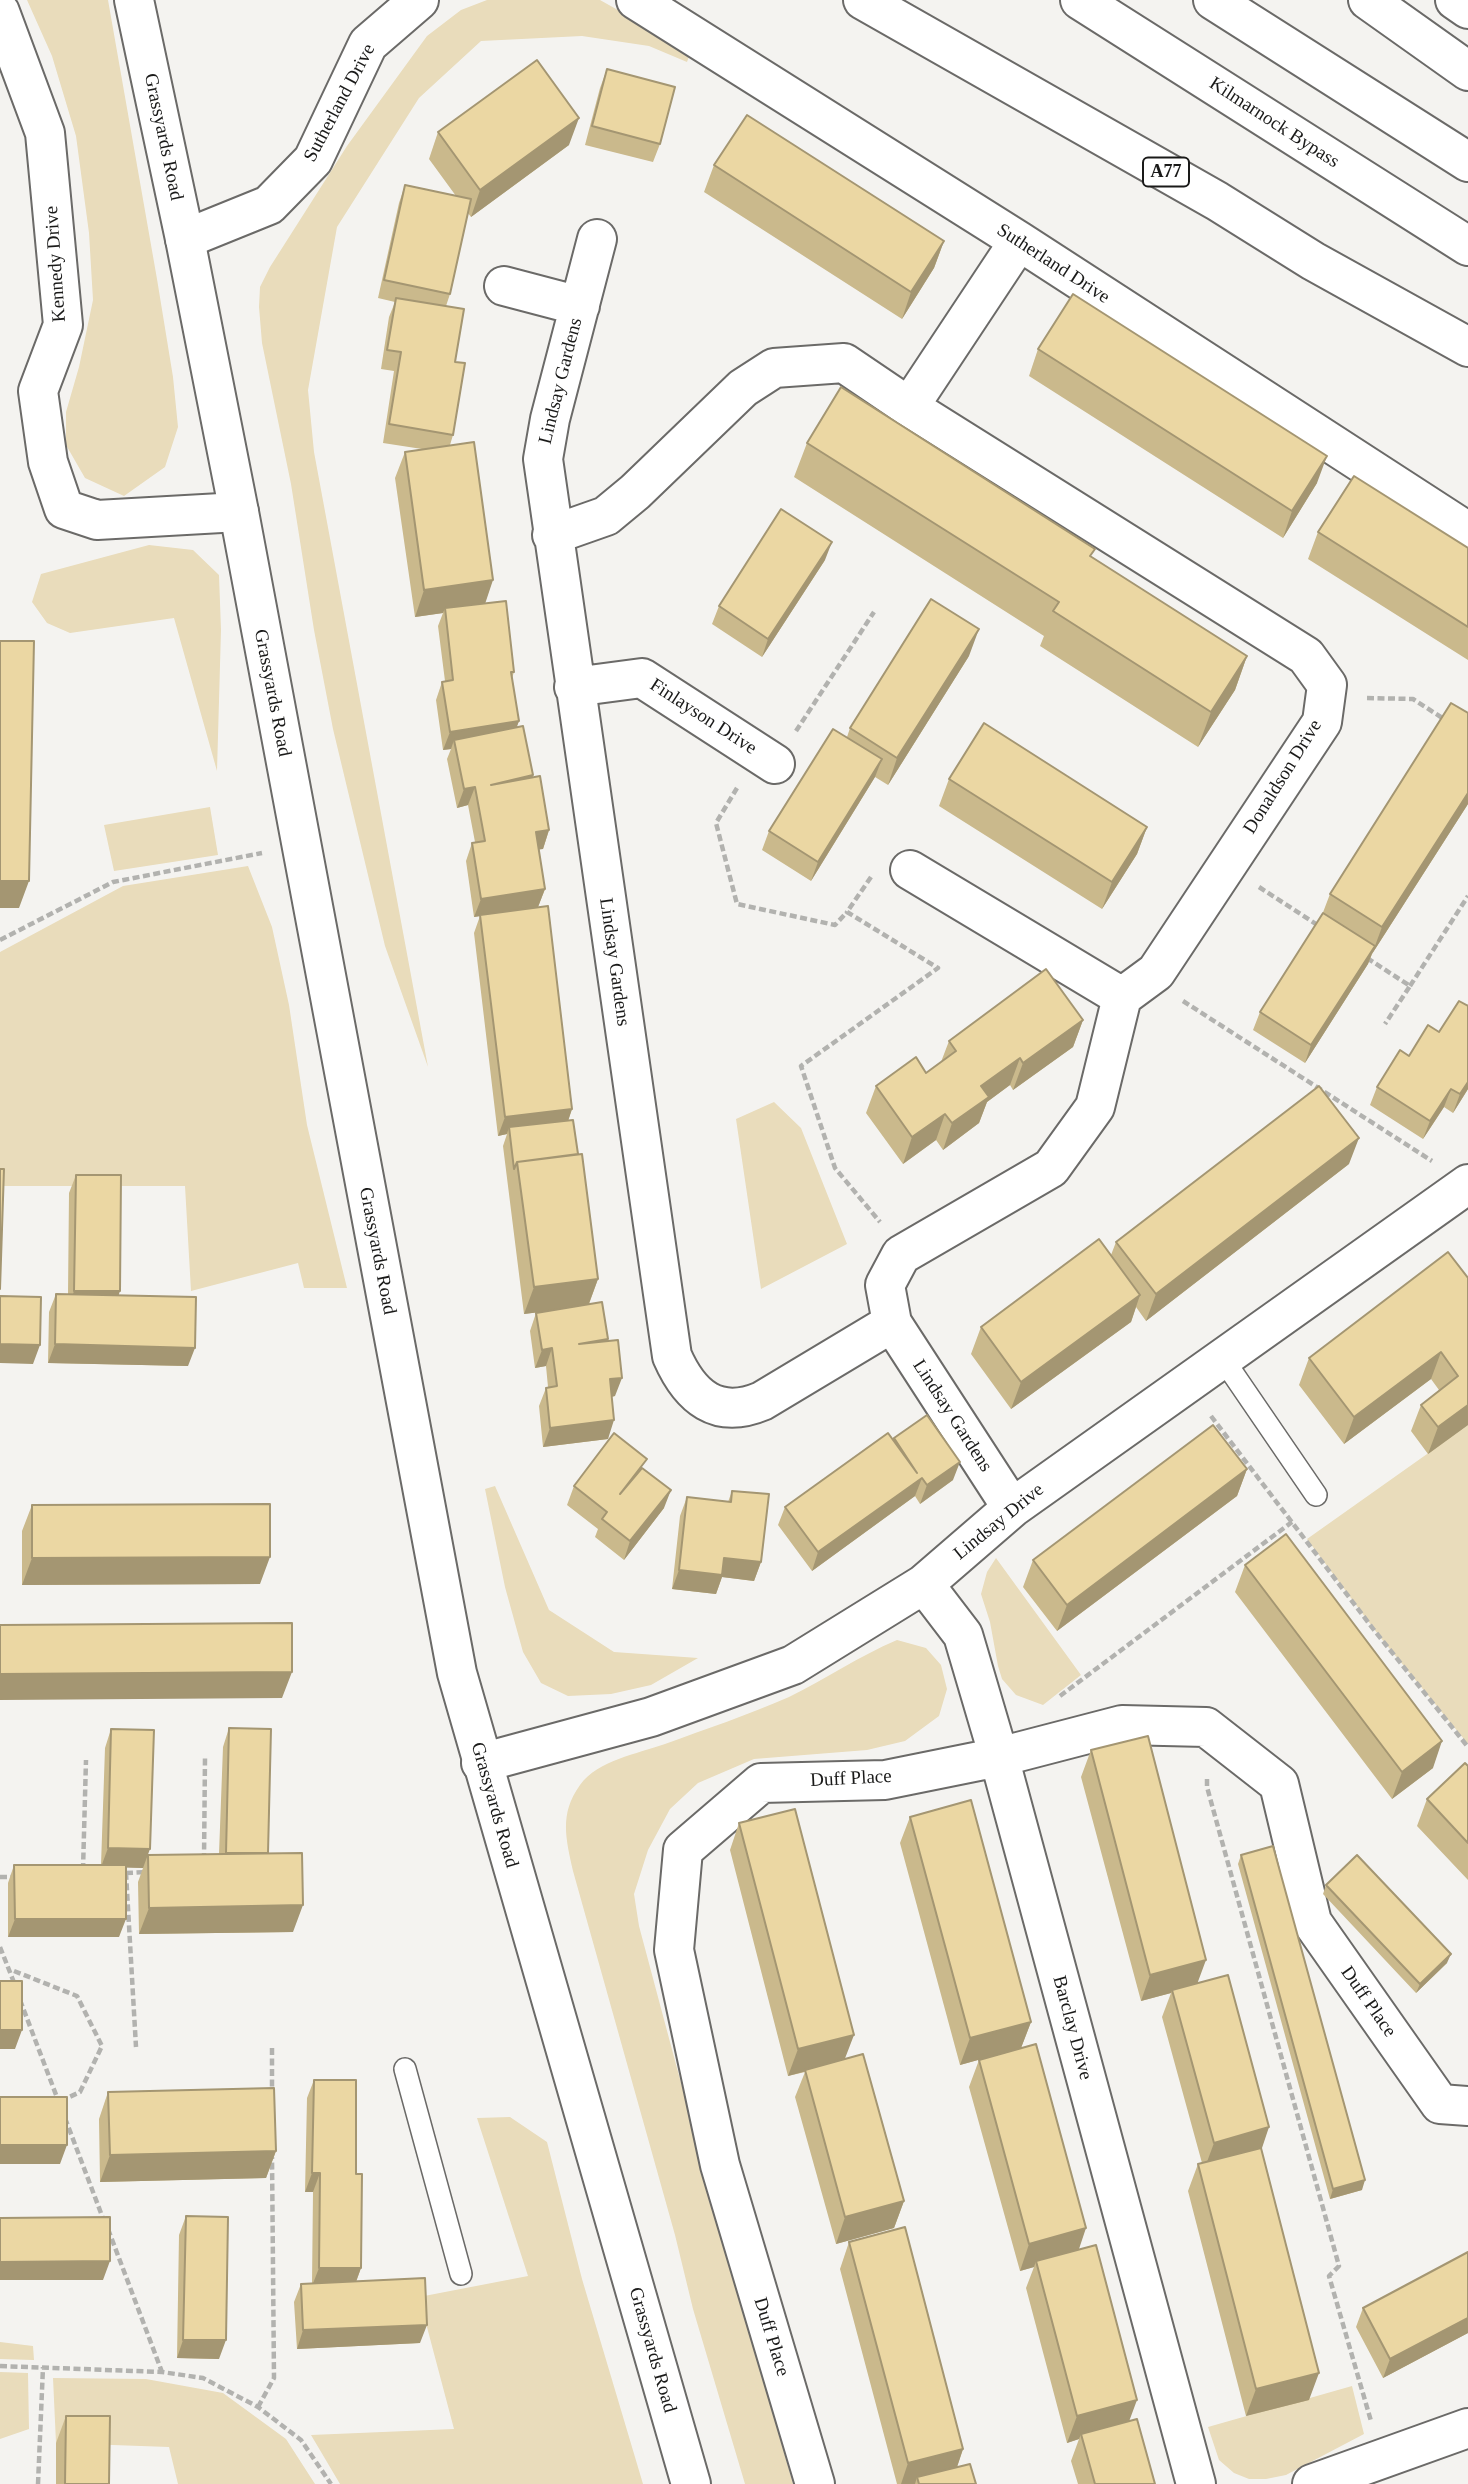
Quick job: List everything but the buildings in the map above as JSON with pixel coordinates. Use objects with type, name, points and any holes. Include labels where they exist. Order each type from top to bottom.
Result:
[{"type":"main road","name":"Grassyards Road","points":[[134,0],[239,512],[457,1673],[691,2484]]},
{"type":"main road","name":"Sutherland Drive","points":[[185,239],[269,205],[313,160],[368,44],[419,0]]},
{"type":"main road","name":"Sutherland Drive","points":[[636,0],[1019,241],[1468,533]]},
{"type":"main road","name":"A77","points":[[863,0],[1217,201],[1313,261],[1468,347]]},
{"type":"main road","name":"Kilmarnock Bypass","points":[[1080,0],[1468,246]]},
{"type":"main road","points":[[1213,0],[1468,162]]},
{"type":"main road","points":[[1368,0],[1468,71]]},
{"type":"main road","points":[[1455,0],[1468,9]]},
{"type":"main road","name":"Kennedy Drive","points":[[0,12],[46,133],[62,325],[38,391],[47,462],[64,509],[97,520],[239,512]]},
{"type":"main road","name":"Lindsay Gardens","points":[[597,239],[550,419],[543,459],[672,1356],[680,1375],[695,1394],[730,1408],[746,1407],[762,1401],[892,1323]]},
{"type":"main road","points":[[909,407],[1019,241]]},
{"type":"main road","name":"Lindsay Gardens","points":[[504,286],[580,306]]},
{"type":"main road","name":"Donaldson Drive","points":[[552,535],[606,516],[743,388],[775,368],[844,363],[909,407],[1306,656],[1326,685],[1322,722],[1156,972],[1134,988]]},
{"type":"main road","name":"Finlayson Drive","points":[[574,687],[642,678],[766,758]]},
{"type":"main road","points":[[901,1255],[1051,1168],[1095,1107],[1134,988],[909,870]]},
{"type":"main road","name":"Lindsay Drive","points":[[481,1763],[651,1717],[793,1665],[924,1584],[1012,1508],[1468,1184]]},
{"type":"main road","name":"Lindsay Gardens","points":[[901,1255],[885,1286],[892,1323],[1012,1508]]},
{"type":"main road","name":"Barclay Drive","points":[[924,1584],[963,1635],[999,1757],[1196,2484]]},
{"type":"main road","name":"Duff Place","points":[[814,2484],[720,2165],[674,1950],[683,1850],[761,1783],[885,1780],[999,1757],[1122,1726],[1206,1727],[1279,1784],[1312,1922],[1440,2104],[1468,2106]]},
{"type":"main road","points":[[1312,2484],[1468,2427]]},
{"type":"lane","points":[[1223,1359],[1316,1494]]},
{"type":"lane","points":[[405,2069],[461,2274]]},
{"type":"path","name":"Finlayson Drive","points":[[766,758],[874,612]]},
{"type":"path","points":[[1325,697],[1413,699],[1457,727]]},
{"type":"path","points":[[766,758],[716,823],[737,904],[835,925],[885,856],[909,870]]},
{"type":"path","points":[[0,940],[113,882],[301,846]]},
{"type":"path","points":[[1226,865],[1329,933]]},
{"type":"path","points":[[1385,1024],[1468,896]]},
{"type":"path","points":[[847,912],[938,968],[801,1066],[835,1168],[881,1223],[901,1255]]},
{"type":"path","points":[[1364,956],[1410,986]]},
{"type":"path","points":[[1134,988],[1468,1184]]},
{"type":"path","points":[[1186,1385],[1468,1747]]},
{"type":"path","points":[[1059,1697],[1292,1522]]},
{"type":"path","points":[[1206,1727],[1207,1787],[1339,2266],[1329,2276],[1384,2458]]},
{"type":"path","points":[[204,1869],[205,1758]]},
{"type":"path","points":[[86,1760],[83,1874],[94,1874]]},
{"type":"path","points":[[115,1873],[152,1872]]},
{"type":"path","points":[[126,1873],[136,2047]]},
{"type":"path","points":[[0,1877],[28,1876]]},
{"type":"path","points":[[0,1947],[15,1986]]},
{"type":"path","points":[[14,1971],[77,1996],[102,2046],[80,2092],[59,2102],[20,1999]]},
{"type":"path","points":[[272,2048],[272,2103]]},
{"type":"path","points":[[64,2115],[162,2372]]},
{"type":"path","points":[[258,2407],[274,2378],[272,2144]]},
{"type":"path","points":[[0,2366],[162,2372],[203,2378],[258,2407],[301,2440],[331,2484]]},
{"type":"path","points":[[38,2484],[43,2367]]},
{"type":"shaded area","points":[[27,0],[108,0],[157,279],[178,427],[165,467],[124,496],[85,478],[66,445],[66,412],[93,300],[89,233],[76,136],[52,56]]},
{"type":"shaded area","points":[[487,0],[600,0],[691,51],[687,62],[649,46],[582,36],[481,41],[419,98],[337,227],[308,390],[314,452],[428,1067],[385,946],[333,729],[291,484],[262,343],[260,287],[347,146],[427,36],[461,10]]},
{"type":"shaded area","points":[[149,545],[193,550],[219,575],[221,630],[217,771],[174,618],[70,633],[47,623],[32,602],[41,574]]},
{"type":"shaded area","points":[[210,807],[218,855],[114,871],[104,825]]},
{"type":"shaded area","points":[[248,866],[272,927],[289,1005],[307,1125],[347,1288],[304,1288],[298,1263],[191,1291],[185,1186],[0,1186],[0,952],[123,886]]},
{"type":"shaded area","points":[[774,1102],[801,1128],[847,1244],[761,1289],[736,1119]]},
{"type":"shaded area","points":[[1468,1425],[1468,1744],[1380,1637],[1307,1539]]},
{"type":"shaded area","points":[[495,1486],[549,1610],[614,1652],[698,1658],[651,1685],[611,1694],[568,1696],[541,1683],[523,1652],[505,1587],[485,1489]]},
{"type":"shaded area","points":[[996,1558],[1081,1675],[1043,1705],[1016,1695],[1002,1679],[981,1594],[987,1572]]},
{"type":"shaded area","points":[[897,1640],[926,1648],[941,1665],[947,1689],[939,1716],[905,1741],[867,1750],[754,1759],[698,1783],[670,1809],[648,1850],[634,1894],[639,1926],[676,2066],[793,2484],[745,2484],[693,2309],[675,2235],[573,1871],[567,1837],[567,1817],[573,1796],[597,1769],[789,1697]]},
{"type":"shaded area","points":[[510,2117],[547,2142],[582,2279],[643,2484],[340,2484],[311,2435],[454,2429],[419,2297],[528,2276],[477,2118]]},
{"type":"shaded area","points":[[0,2342],[33,2346],[34,2360],[0,2359]]},
{"type":"shaded area","points":[[0,2372],[28,2373],[29,2429],[0,2439]]},
{"type":"shaded area","points":[[53,2378],[146,2379],[223,2393],[286,2439],[315,2484],[178,2484],[169,2447],[56,2443]]},
{"type":"shaded area","points":[[1352,2386],[1364,2434],[1286,2475],[1266,2479],[1249,2479],[1234,2473],[1219,2460],[1208,2427]]}]
